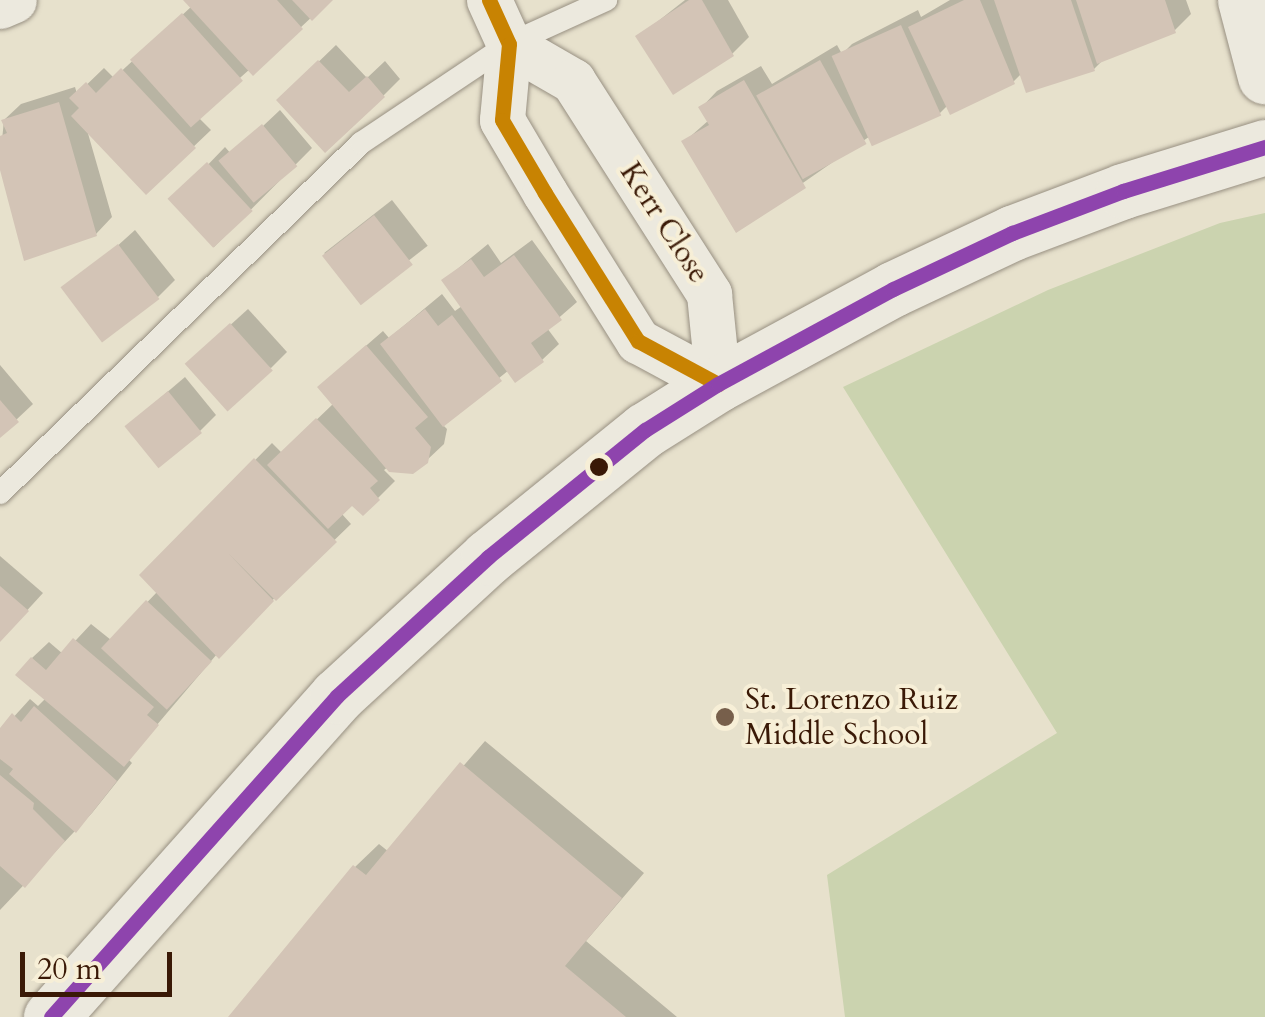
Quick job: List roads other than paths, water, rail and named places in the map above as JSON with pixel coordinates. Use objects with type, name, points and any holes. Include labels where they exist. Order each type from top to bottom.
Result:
[{"type":"street","points":[[0,6],[14,0]]},
{"type":"street","points":[[489,0],[510,44],[502,120],[545,193],[638,341],[718,384]]},
{"type":"street","points":[[1245,0],[1265,76]]},
{"type":"street","name":"Kerr Close","points":[[510,44],[573,82],[709,294],[718,384]]},
{"type":"street","points":[[52,1017],[336,696],[587,474],[718,384],[893,289],[1012,234],[1141,185],[1265,147]]},
{"type":"lane","points":[[0,493],[360,144],[510,44],[606,0]]},
{"type":"place","name":"St. Lorenzo Ruiz Middle School","points":[[725,717]]}]
